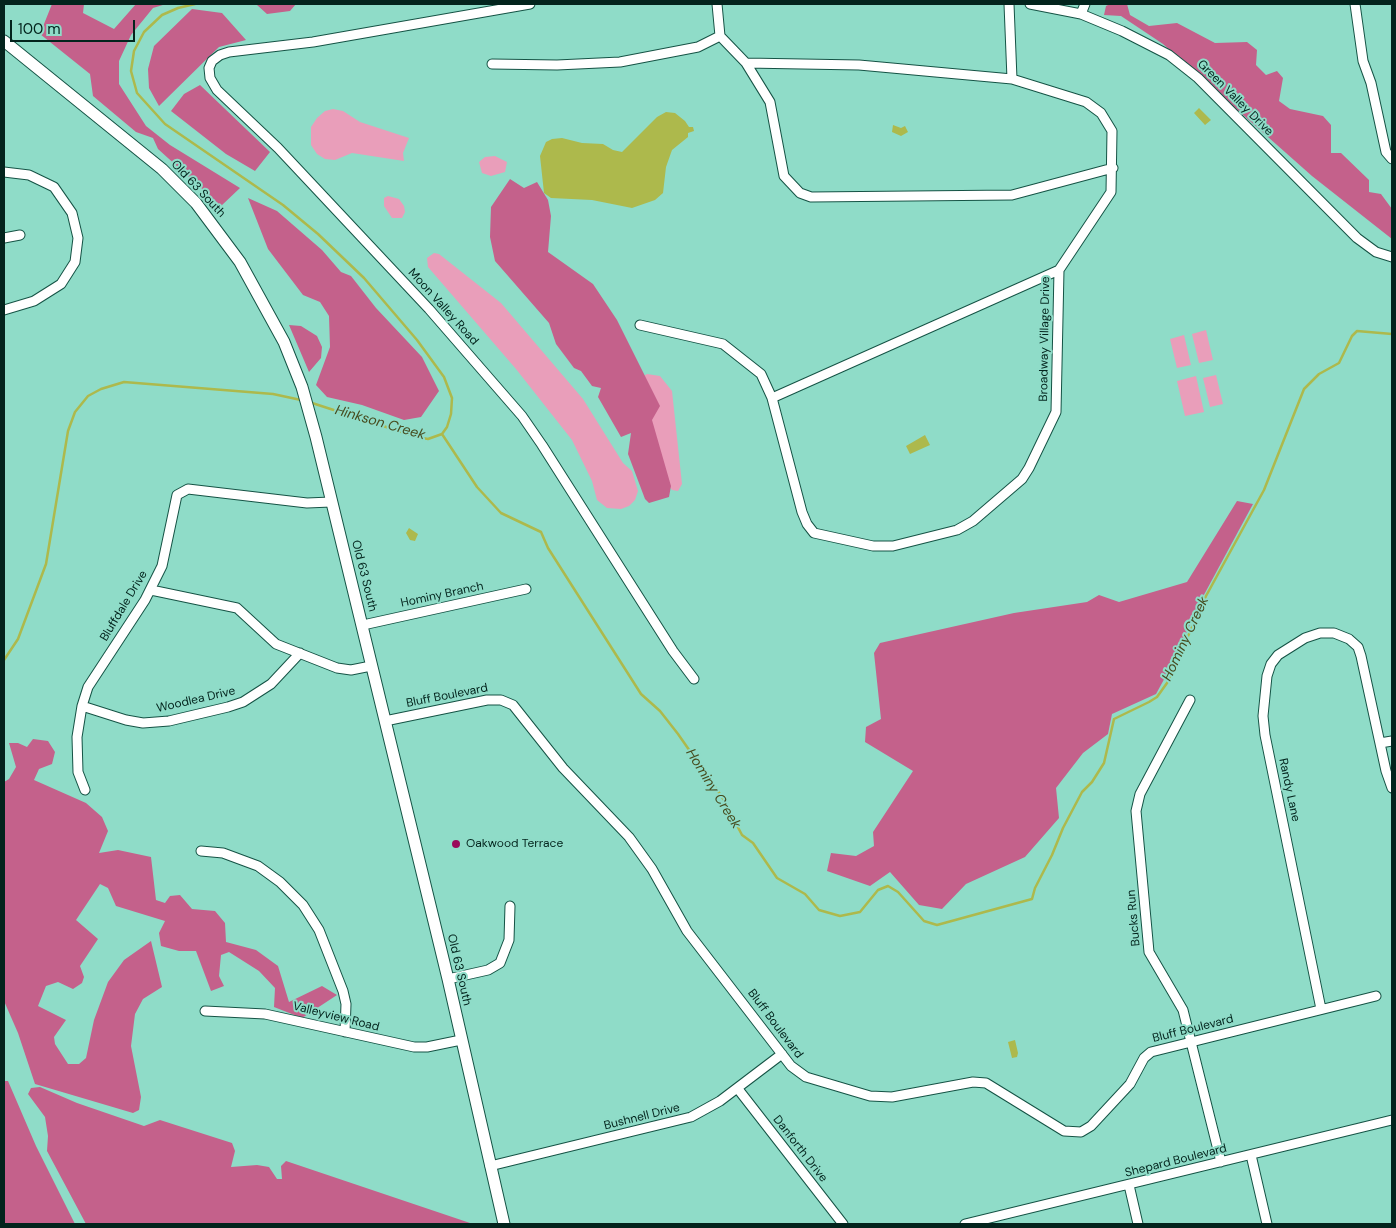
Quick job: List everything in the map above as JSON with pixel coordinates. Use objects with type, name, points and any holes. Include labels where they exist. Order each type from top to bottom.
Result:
[{"type":"main road","name":"Old 63 South","points":[[4,41],[162,169],[196,203],[240,262],[294,364],[316,437],[363,625],[370,666],[448,979],[504,1224]]},
{"type":"street","name":"Moon Valley Road","points":[[530,4],[314,42],[230,52],[220,55],[212,61],[209,68],[210,78],[217,90],[278,148],[429,309],[522,416],[673,651],[694,679]]},
{"type":"street","points":[[717,4],[720,36],[746,63],[770,102],[784,176],[792,187],[811,197],[1012,195],[1113,168]]},
{"type":"street","points":[[1009,4],[1012,79]]},
{"type":"street","name":"Green Valley Drive","points":[[1030,4],[1081,14],[1122,31],[1169,55],[1184,66],[1357,238],[1376,252],[1392,257]]},
{"type":"street","points":[[1081,14],[1085,4]]},
{"type":"street","points":[[1355,4],[1363,60],[1372,84],[1386,152],[1392,159]]},
{"type":"street","points":[[492,64],[557,65],[620,62],[698,47],[720,36]]},
{"type":"street","name":"Broadway Village Drive","points":[[746,63],[859,65],[1012,79],[1086,102],[1100,113],[1112,131],[1113,168],[1111,192],[1059,270],[772,398]]},
{"type":"street","points":[[4,172],[29,175],[54,187],[72,213],[78,238],[75,262],[61,284],[34,301],[4,310]]},
{"type":"street","points":[[4,238],[20,234]]},
{"type":"street","name":"Broadway Village Drive","points":[[640,325],[723,344],[761,374],[772,398],[806,524],[814,533],[873,546],[893,546],[957,530],[973,521],[1022,479],[1029,468],[1056,412],[1059,270]]},
{"type":"street","name":"Bluffdale Drive","points":[[86,790],[78,772],[78,737],[82,706],[88,687],[151,590],[165,557],[176,499],[182,490],[316,504],[331,502]]},
{"type":"street","name":"Hominy Branch","points":[[363,625],[526,589]]},
{"type":"street","points":[[151,590],[237,608],[247,615],[276,644],[344,670],[370,666]]},
{"type":"street","name":"Randy Lane","points":[[1321,1009],[1265,735],[1263,716],[1267,676],[1271,664],[1278,655],[1305,638],[1320,633],[1334,633],[1349,639],[1358,647],[1361,656],[1380,743]]},
{"type":"street","name":"Woodlea Drive","points":[[82,706],[143,723],[169,721],[228,707],[243,702],[271,684],[300,653]]},
{"type":"street","name":"Bluff Boulevard","points":[[385,721],[494,700],[506,701],[516,707],[564,768],[629,837],[652,869],[686,931],[791,1066],[802,1075],[870,1096],[892,1098],[973,1082],[986,1083],[1056,1126],[1074,1133],[1091,1126],[1117,1099],[1130,1084],[1148,1054],[1376,996]]},
{"type":"street","name":"Bucks Run","points":[[1190,700],[1140,794],[1136,811],[1149,952],[1183,1010],[1221,1162]]},
{"type":"street","points":[[1392,741],[1380,743],[1392,788]]},
{"type":"street","points":[[201,851],[223,852],[258,866],[280,882],[303,905],[319,930],[343,991],[346,1004],[344,1032]]},
{"type":"street","points":[[448,979],[488,970],[500,963],[509,940],[510,906]]},
{"type":"street","name":"Valleyview Road","points":[[205,1010],[265,1014],[414,1047],[427,1047],[461,1040]]},
{"type":"street","name":"Bushnell Drive","points":[[490,1166],[676,1122],[706,1110],[738,1090],[782,1054]]},
{"type":"street","name":"Danforth Drive","points":[[738,1090],[843,1224]]},
{"type":"street","name":"Shepard Boulevard","points":[[965,1224],[1000,1220],[1129,1185],[1392,1120]]},
{"type":"street","points":[[1251,1155],[1267,1224]]},
{"type":"street","points":[[1129,1185],[1138,1224]]},
{"type":"shaded area","points":[[52,4],[84,4],[83,13],[114,29],[136,4],[166,4],[153,8],[131,35],[119,61],[119,84],[146,126],[170,145],[240,188],[221,206],[158,149],[153,138],[136,132],[93,96],[90,74],[40,34]]},
{"type":"shaded area","points":[[258,4],[296,4],[290,11],[267,14]]},
{"type":"shaded area","points":[[1110,4],[1127,4],[1130,15],[1149,26],[1177,23],[1215,43],[1247,42],[1257,50],[1256,65],[1266,75],[1277,71],[1283,78],[1279,101],[1290,109],[1323,116],[1331,125],[1331,153],[1341,153],[1369,180],[1369,192],[1381,194],[1392,209],[1392,239],[1312,176],[1163,44],[1121,16],[1104,15],[1106,6]]},
{"type":"shaded area","points":[[192,9],[222,13],[246,40],[219,47],[159,106],[149,88],[148,69],[154,46]]},
{"type":"shaded area","points":[[200,85],[270,152],[255,171],[226,154],[171,111],[184,94]]},
{"type":"shaded area","points":[[1199,108],[1211,120],[1205,125],[1194,113]]},
{"type":"shaded area","points":[[333,109],[343,111],[360,122],[409,138],[403,153],[404,161],[352,153],[335,160],[325,159],[317,154],[311,145],[311,127],[325,111]]},
{"type":"shaded area","points":[[666,112],[675,113],[689,127],[693,127],[694,131],[688,133],[688,137],[672,150],[666,167],[663,193],[655,200],[632,208],[592,200],[551,198],[544,193],[540,156],[546,142],[562,138],[582,143],[603,144],[613,150],[622,152],[657,117]]},
{"type":"shaded area","points":[[893,125],[901,128],[905,126],[908,132],[901,136],[892,132]]},
{"type":"shaded area","points":[[495,156],[507,162],[505,172],[491,176],[482,173],[479,162],[485,157]]},
{"type":"shaded area","points":[[510,179],[524,188],[537,182],[548,200],[551,216],[548,252],[593,284],[617,320],[660,406],[652,420],[671,486],[669,497],[649,503],[645,499],[628,454],[631,433],[621,437],[598,397],[601,388],[592,386],[581,371],[574,368],[556,344],[549,323],[495,261],[490,237],[491,207]]},
{"type":"shaded area","points":[[388,196],[399,199],[404,206],[405,212],[402,218],[392,218],[384,206],[384,198]]},
{"type":"shaded area","points":[[248,198],[277,211],[322,250],[341,272],[351,276],[376,308],[422,357],[439,391],[421,417],[404,420],[362,405],[327,397],[316,385],[330,347],[329,316],[320,302],[303,295],[268,249]]},
{"type":"shaded area","points":[[434,253],[439,254],[501,303],[583,399],[623,463],[632,471],[638,491],[635,500],[629,506],[621,509],[607,508],[597,500],[592,481],[572,440],[516,369],[428,267],[427,258]]},
{"type":"shaded area","points":[[289,325],[301,326],[317,336],[322,347],[321,358],[309,372]]},
{"type":"shaded area","points":[[1206,330],[1213,360],[1199,363],[1192,334]]},
{"type":"shaded area","points":[[1184,335],[1191,365],[1177,368],[1170,339]]},
{"type":"shaded area","points":[[647,374],[660,376],[672,391],[682,484],[678,491],[672,490],[669,486],[640,378]]},
{"type":"shaded area","points":[[1216,375],[1223,404],[1210,407],[1203,378]]},
{"type":"shaded area","points":[[1196,376],[1204,412],[1185,416],[1177,381]]},
{"type":"shaded area","points":[[925,435],[930,445],[910,454],[906,446]]},
{"type":"shaded area","points":[[1237,501],[1253,504],[1199,604],[1173,663],[1156,694],[1112,714],[1108,734],[1083,753],[1056,788],[1059,818],[1025,857],[966,884],[942,909],[919,905],[890,872],[870,886],[827,871],[831,853],[856,856],[874,846],[873,832],[913,771],[865,742],[866,727],[881,719],[874,653],[880,643],[1014,613],[1087,602],[1099,595],[1119,602],[1187,582]]},
{"type":"shaded area","points":[[409,528],[418,534],[415,541],[410,540],[406,533]]},
{"type":"shaded area","points":[[33,739],[48,741],[55,752],[52,764],[39,769],[34,780],[86,803],[102,817],[108,831],[99,853],[118,850],[151,857],[156,900],[165,903],[170,896],[180,895],[192,909],[215,911],[225,923],[226,942],[256,950],[278,966],[289,1002],[322,986],[337,995],[302,1018],[274,1007],[275,988],[259,971],[229,952],[221,955],[219,976],[224,986],[211,991],[196,951],[179,951],[161,946],[159,933],[165,921],[116,906],[108,888],[100,884],[76,920],[98,939],[80,966],[84,977],[82,983],[73,989],[58,982],[46,986],[38,1006],[66,1020],[54,1037],[55,1044],[68,1064],[79,1064],[86,1058],[94,1020],[108,982],[124,960],[151,941],[162,987],[143,999],[135,1014],[131,1046],[141,1097],[139,1110],[133,1113],[35,1084],[18,1033],[4,1001],[4,782],[9,779],[16,767],[9,743],[18,743],[27,747]]},
{"type":"shaded area","points":[[1015,1040],[1018,1053],[1017,1057],[1012,1058],[1008,1042]]},
{"type":"shaded area","points":[[4,1081],[8,1081],[36,1146],[75,1224],[4,1224]]},
{"type":"shaded area","points":[[40,1087],[77,1103],[144,1126],[160,1120],[232,1143],[235,1151],[231,1167],[257,1165],[269,1167],[277,1179],[282,1179],[281,1166],[286,1161],[473,1224],[86,1224],[47,1151],[48,1136],[45,1117],[28,1094],[31,1088]]},
{"type":"waterway","name":"Hinkson Creek","points":[[195,4],[178,8],[162,15],[144,32],[134,51],[131,71],[137,93],[165,124],[283,205],[318,234],[364,278],[417,340],[444,377],[452,398],[451,414],[447,427],[442,434],[428,439],[309,402]]},
{"type":"waterway","name":"Hominy Creek","points":[[442,434],[477,487],[501,513],[541,532],[548,548],[641,694],[660,711],[678,734],[722,797],[742,835],[753,843],[777,878],[805,894],[819,910],[840,916],[860,912],[878,890],[888,886],[898,892],[924,921],[937,925],[1032,899],[1035,888],[1063,828],[1082,792],[1092,782],[1104,763],[1114,719],[1157,697],[1167,683],[1206,596],[1264,490],[1304,389],[1319,374],[1339,363],[1352,336],[1357,331],[1392,334]]},
{"type":"waterway","name":"Hinkson Creek","points":[[4,660],[18,639],[46,564],[68,431],[75,412],[88,396],[101,389],[124,382],[273,394],[301,400]]},
{"type":"place","name":"Oakwood Terrace","points":[[456,844]]}]
